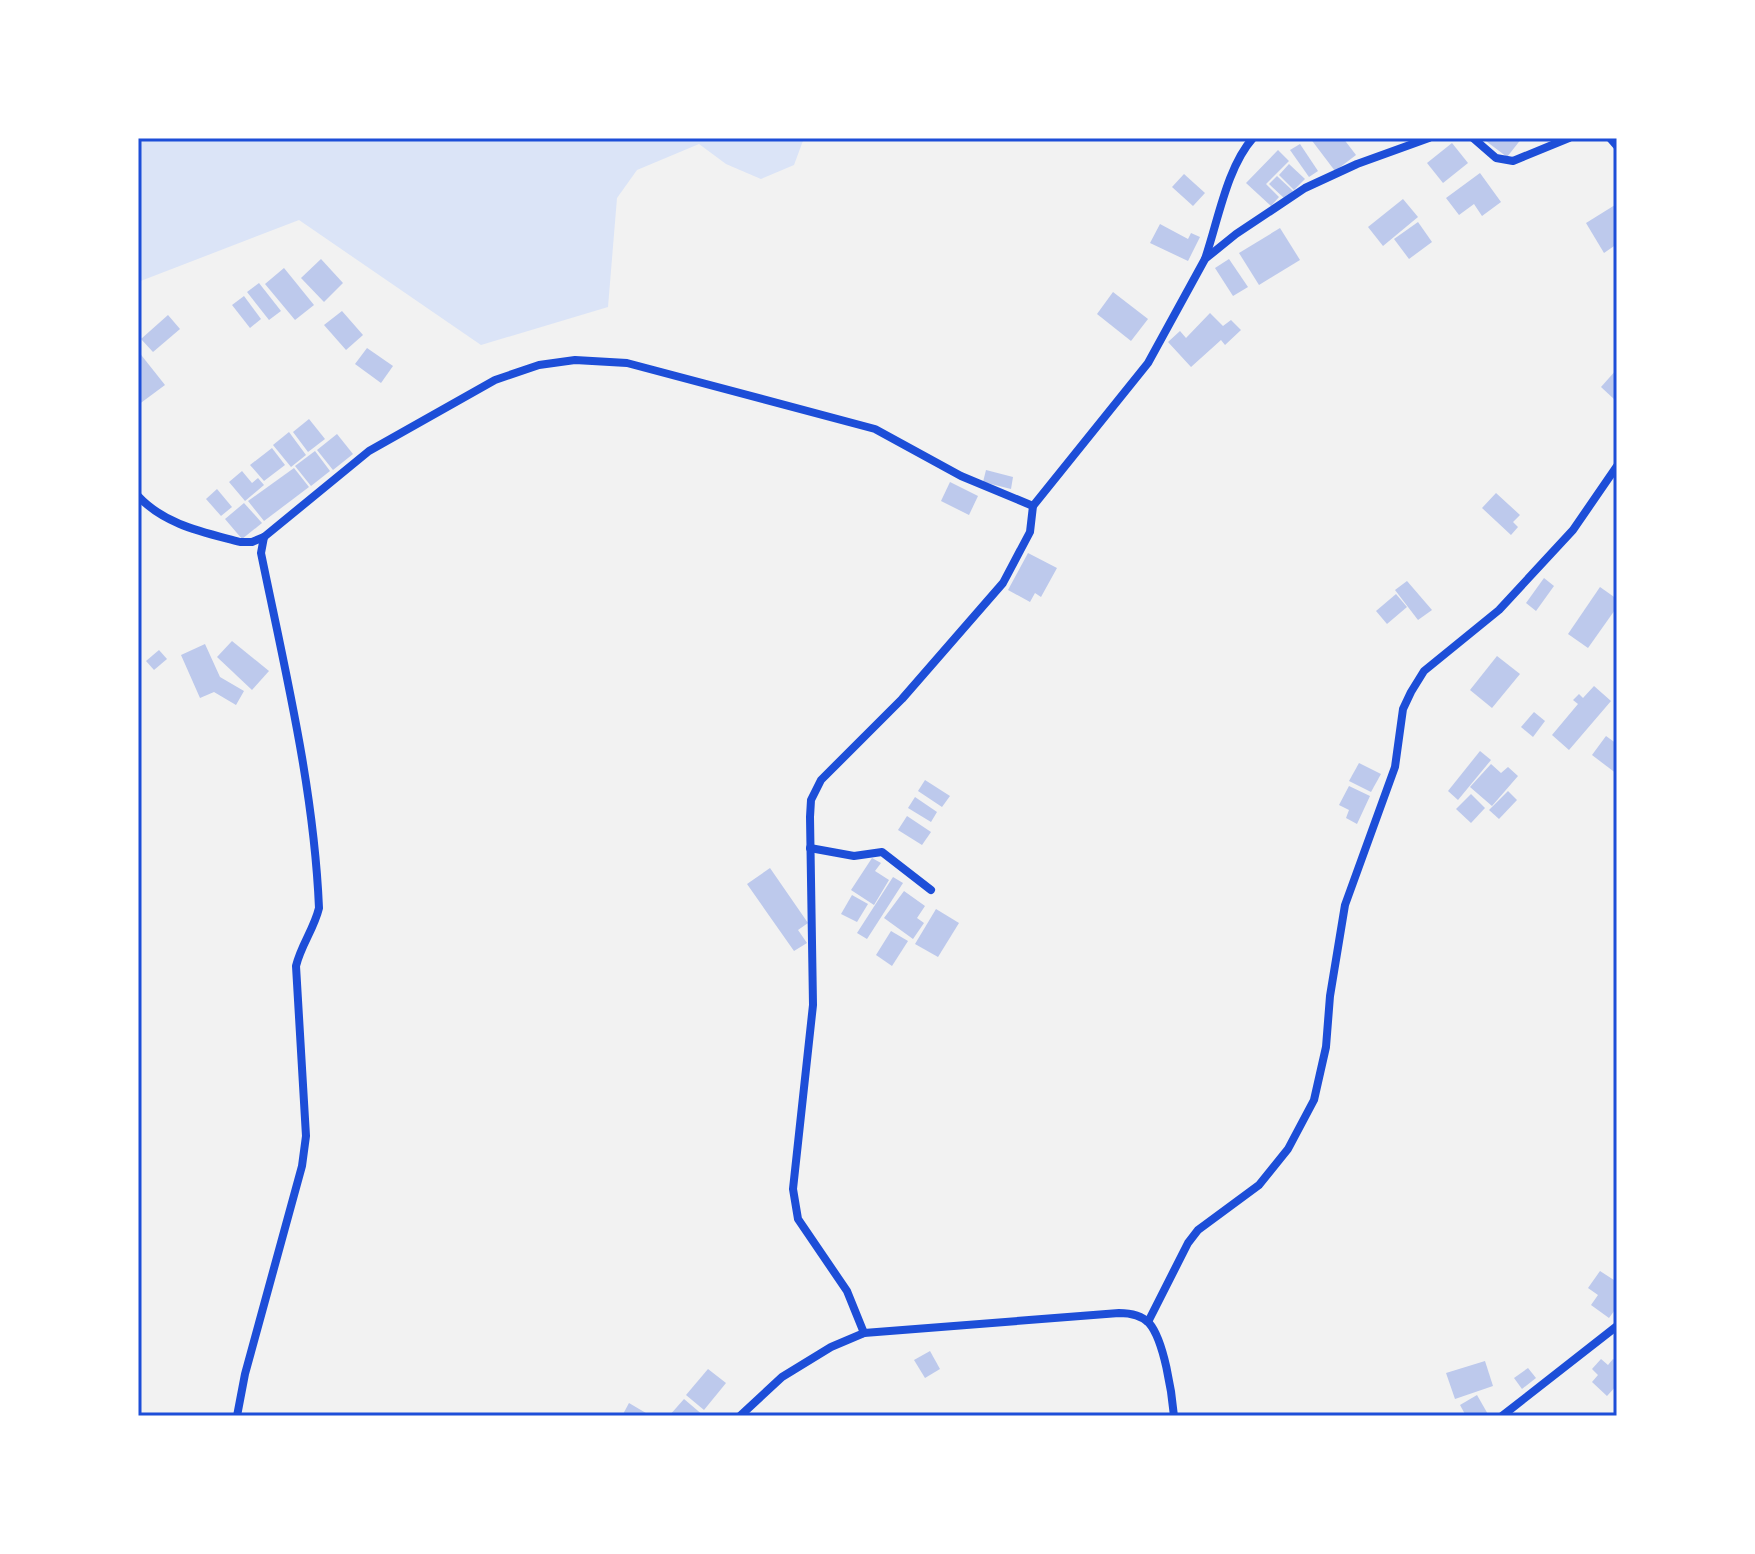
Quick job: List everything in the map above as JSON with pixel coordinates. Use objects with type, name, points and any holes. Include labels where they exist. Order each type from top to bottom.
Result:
[{"type":"street","points":[[864,1333],[847,1291],[798,1219],[793,1189],[813,1005],[811,800],[821,780],[902,699],[1003,583],[1030,532],[1033,506],[1148,363],[1205,259],[1236,165],[1242,150],[1253,138]]},
{"type":"street","points":[[1205,259],[1236,234],[1305,188],[1357,164],[1429,138]]},
{"type":"street","points":[[1473,138],[1496,158],[1513,161],[1569,138]]},
{"type":"street","points":[[1610,138],[1617,146]]},
{"type":"street","points":[[138,496],[152,511],[169,520],[240,542],[252,542],[264,537],[369,451],[495,380],[539,365],[575,360],[627,363],[875,429],[972,481],[1033,506]]},
{"type":"street","points":[[1148,1322],[1188,1243],[1198,1230],[1259,1185],[1288,1149],[1314,1100],[1326,1047],[1330,996],[1345,905],[1395,767],[1403,709],[1411,692],[1424,671],[1499,610],[1573,530],[1617,466]]},
{"type":"street","points":[[237,1416],[245,1374],[302,1166],[306,1136],[296,966],[300,949],[319,908],[294,713],[261,553],[264,537]]},
{"type":"street","points":[[810,848],[854,856],[882,852],[931,890]]},
{"type":"street","points":[[740,1416],[782,1377],[831,1347],[864,1333],[1130,1313],[1148,1322],[1171,1381],[1174,1416]]},
{"type":"street","points":[[1502,1416],[1617,1326]]},
{"type":"shaded area","points":[[138,138],[804,138],[794,165],[761,179],[726,164],[699,144],[637,170],[617,198],[608,307],[481,345],[299,220],[138,282]]},
{"type":"building","points":[[1310,138],[1343,138],[1356,155],[1335,171]]},
{"type":"building","points":[[1482,138],[1522,138],[1507,157]]},
{"type":"building","points":[[1452,143],[1468,163],[1443,183],[1427,163]]},
{"type":"building","points":[[1300,144],[1318,171],[1309,177],[1290,150]]},
{"type":"building","points":[[1278,150],[1289,161],[1266,184],[1279,197],[1271,206],[1246,183]]},
{"type":"building","points":[[1289,164],[1305,179],[1294,190],[1279,175]]},
{"type":"building","points":[[1480,173],[1501,202],[1482,216],[1474,204],[1459,215],[1446,198]]},
{"type":"building","points":[[1184,174],[1205,193],[1193,206],[1172,187]]},
{"type":"building","points":[[1277,176],[1293,191],[1285,199],[1269,184]]},
{"type":"building","points":[[1403,199],[1418,217],[1383,246],[1368,227]]},
{"type":"building","points":[[1615,205],[1617,244],[1604,253],[1586,223]]},
{"type":"building","points":[[1418,222],[1432,242],[1409,259],[1394,239]]},
{"type":"building","points":[[1160,224],[1188,239],[1191,233],[1200,237],[1188,261],[1150,243]]},
{"type":"building","points":[[1280,228],[1300,260],[1259,285],[1239,253]]},
{"type":"building","points":[[321,259],[343,283],[324,302],[301,278]]},
{"type":"building","points":[[1229,259],[1248,287],[1233,296],[1215,268]]},
{"type":"building","points":[[284,268],[314,305],[295,320],[265,284]]},
{"type":"building","points":[[259,283],[281,311],[269,320],[247,292]]},
{"type":"building","points":[[1113,292],[1148,319],[1131,341],[1097,314]]},
{"type":"building","points":[[244,296],[261,319],[250,328],[232,305]]},
{"type":"building","points":[[342,311],[363,335],[346,350],[324,325]]},
{"type":"building","points":[[1210,313],[1223,326],[1231,320],[1241,330],[1225,345],[1221,340],[1191,367],[1168,342],[1180,331],[1186,338]]},
{"type":"building","points":[[168,315],[180,329],[153,352],[141,339]]},
{"type":"building","points":[[367,348],[393,366],[381,383],[355,364]]},
{"type":"building","points":[[138,351],[165,385],[138,405]]},
{"type":"building","points":[[1617,369],[1617,398],[1615,400],[1601,387]]},
{"type":"building","points":[[309,419],[325,439],[308,452],[293,432]]},
{"type":"building","points":[[289,432],[306,455],[291,467],[273,445]]},
{"type":"building","points":[[337,434],[353,454],[333,470],[317,450]]},
{"type":"building","points":[[272,448],[285,465],[264,481],[250,465]]},
{"type":"building","points":[[315,451],[330,471],[311,486],[295,466]]},
{"type":"building","points":[[294,468],[309,487],[264,521],[248,501]]},
{"type":"building","points":[[986,470],[1013,477],[1011,489],[983,482]]},
{"type":"building","points":[[242,471],[252,483],[258,478],[264,485],[245,501],[229,482]]},
{"type":"building","points":[[950,482],[978,496],[969,515],[941,501]]},
{"type":"building","points":[[217,489],[232,507],[221,516],[206,499]]},
{"type":"building","points":[[1496,493],[1520,515],[1513,522],[1518,527],[1511,535],[1482,508]]},
{"type":"building","points":[[244,503],[262,523],[242,539],[225,519]]},
{"type":"building","points":[[1028,553],[1057,568],[1041,597],[1035,593],[1030,602],[1008,590]]},
{"type":"building","points":[[1544,578],[1554,586],[1536,611],[1526,603]]},
{"type":"building","points":[[1407,581],[1432,610],[1418,620],[1395,590]]},
{"type":"building","points":[[1600,587],[1617,599],[1617,607],[1588,648],[1568,634]]},
{"type":"building","points":[[1396,594],[1407,607],[1387,624],[1376,611]]},
{"type":"building","points":[[232,641],[269,671],[252,690],[217,657]]},
{"type":"building","points":[[205,644],[220,677],[244,691],[236,705],[214,692],[200,698],[181,655]]},
{"type":"building","points":[[159,650],[167,659],[154,670],[146,661]]},
{"type":"building","points":[[1497,656],[1520,674],[1492,708],[1470,690]]},
{"type":"building","points":[[1594,686],[1611,701],[1569,750],[1552,735],[1578,704],[1573,700],[1579,694],[1583,698]]},
{"type":"building","points":[[1534,712],[1545,721],[1533,737],[1521,727]]},
{"type":"building","points":[[1606,736],[1617,744],[1617,774],[1592,755]]},
{"type":"building","points":[[1480,751],[1491,760],[1458,800],[1448,791]]},
{"type":"building","points":[[1359,763],[1381,774],[1371,792],[1349,781]]},
{"type":"building","points":[[1491,764],[1501,773],[1508,767],[1518,776],[1492,806],[1470,787]]},
{"type":"building","points":[[925,780],[950,796],[942,807],[918,791]]},
{"type":"building","points":[[1349,786],[1370,796],[1357,824],[1346,818],[1349,810],[1339,805]]},
{"type":"building","points":[[1508,791],[1517,800],[1499,819],[1489,810]]},
{"type":"building","points":[[1471,794],[1485,808],[1471,823],[1456,809]]},
{"type":"building","points":[[915,797],[937,812],[931,822],[908,808]]},
{"type":"building","points":[[907,816],[931,832],[922,845],[898,830]]},
{"type":"building","points":[[872,858],[881,863],[875,871],[889,880],[874,905],[851,890]]},
{"type":"building","points":[[770,868],[808,923],[798,930],[807,943],[794,951],[747,884]]},
{"type":"building","points":[[893,877],[903,883],[867,939],[857,933]]},
{"type":"building","points":[[904,891],[925,906],[917,918],[924,923],[913,939],[884,918]]},
{"type":"building","points":[[852,895],[868,904],[857,922],[841,914]]},
{"type":"building","points":[[936,909],[959,923],[938,957],[915,944]]},
{"type":"building","points":[[891,931],[908,941],[892,966],[876,955]]},
{"type":"building","points":[[1600,1271],[1617,1282],[1617,1307],[1609,1318],[1591,1305],[1598,1295],[1588,1288]]},
{"type":"building","points":[[930,1351],[940,1369],[925,1378],[914,1360]]},
{"type":"building","points":[[1601,1359],[1608,1365],[1613,1359],[1617,1362],[1617,1385],[1607,1396],[1592,1382],[1598,1375],[1592,1369]]},
{"type":"building","points":[[1485,1361],[1493,1386],[1455,1399],[1446,1373]]},
{"type":"building","points":[[1528,1368],[1536,1378],[1522,1389],[1514,1378]]},
{"type":"building","points":[[708,1369],[726,1383],[704,1410],[686,1395]]},
{"type":"building","points":[[1477,1395],[1489,1416],[1466,1416],[1460,1405]]},
{"type":"building","points":[[684,1399],[704,1416],[669,1416]]},
{"type":"building","points":[[629,1403],[651,1416],[622,1416]]}]
